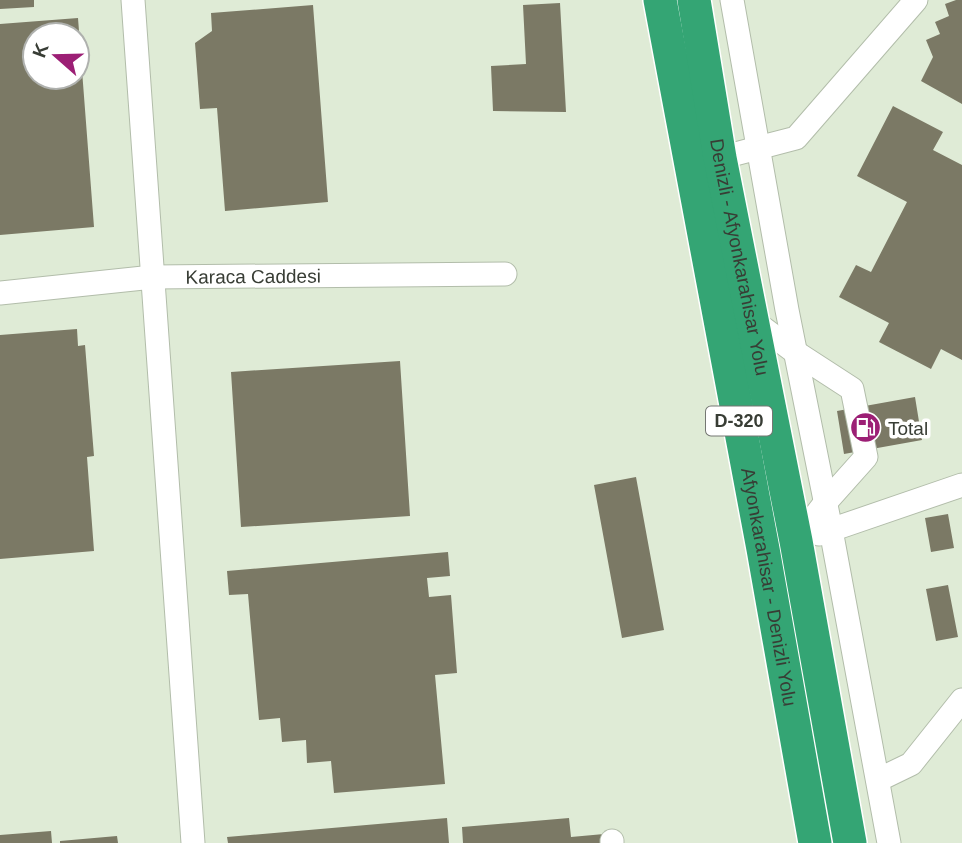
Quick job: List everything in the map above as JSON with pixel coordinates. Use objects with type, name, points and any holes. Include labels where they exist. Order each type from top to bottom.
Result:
[{"type":"highway","name":"Afyonkarahisar - Denizli Yolu","points":[[660,0],[815,843]]},
{"type":"highway","name":"Denizli - Afyonkarahisar Yolu","points":[[694,0],[720,158],[796,541],[850,843]]},
{"type":"street","points":[[132,0],[193,843]]},
{"type":"street","points":[[732,0],[795,352],[889,843]]},
{"type":"street","points":[[720,158],[796,138],[916,0]]},
{"type":"street","name":"Karaca Caddesi","points":[[0,293],[153,277],[505,274]]},
{"type":"street","points":[[752,320],[852,389],[866,457],[796,541]]},
{"type":"street","points":[[796,541],[962,485]]},
{"type":"street","points":[[878,780],[911,764],[962,700]]},
{"type":"building","points":[[0,0],[34,0],[34,7],[0,9]]},
{"type":"building","points":[[962,0],[962,104],[921,81],[933,57],[926,40],[940,34],[935,22],[949,16],[945,4]]},
{"type":"building","points":[[560,3],[566,112],[493,111],[491,66],[526,64],[523,5]]},
{"type":"building","points":[[313,5],[328,202],[225,211],[217,108],[200,109],[195,43],[212,31],[211,13]]},
{"type":"building","points":[[78,18],[78,21],[39,21]]},
{"type":"building","points":[[21,22],[21,91],[84,91],[94,227],[0,235],[0,24]]},
{"type":"building","points":[[893,106],[943,132],[933,150],[962,165],[962,360],[941,349],[931,369],[879,342],[889,323],[839,297],[856,265],[871,272],[907,202],[857,176]]},
{"type":"building","points":[[77,329],[78,346],[85,345],[94,456],[87,457],[94,551],[0,559],[0,335]]},
{"type":"building","points":[[400,361],[410,516],[241,527],[231,372]]},
{"type":"building","points":[[915,397],[922,440],[844,454],[837,411]]},
{"type":"building","points":[[636,477],[664,630],[622,638],[594,485]]},
{"type":"building","points":[[948,514],[954,548],[931,552],[925,518]]},
{"type":"building","points":[[448,552],[450,576],[427,578],[429,597],[451,595],[457,673],[435,675],[445,784],[334,793],[331,761],[307,763],[306,740],[282,742],[280,718],[259,720],[248,594],[229,595],[227,571]]},
{"type":"building","points":[[948,585],[958,637],[936,641],[926,589]]},
{"type":"building","points":[[447,818],[449,843],[228,843],[227,837]]},
{"type":"building","points":[[569,818],[571,837],[604,834],[604,843],[463,843],[462,827]]},
{"type":"building","points":[[51,831],[52,843],[0,843],[0,835]]},
{"type":"building","points":[[117,836],[118,843],[60,843],[60,841]]},
{"type":"place","name":"Total","points":[[865,428]]}]
